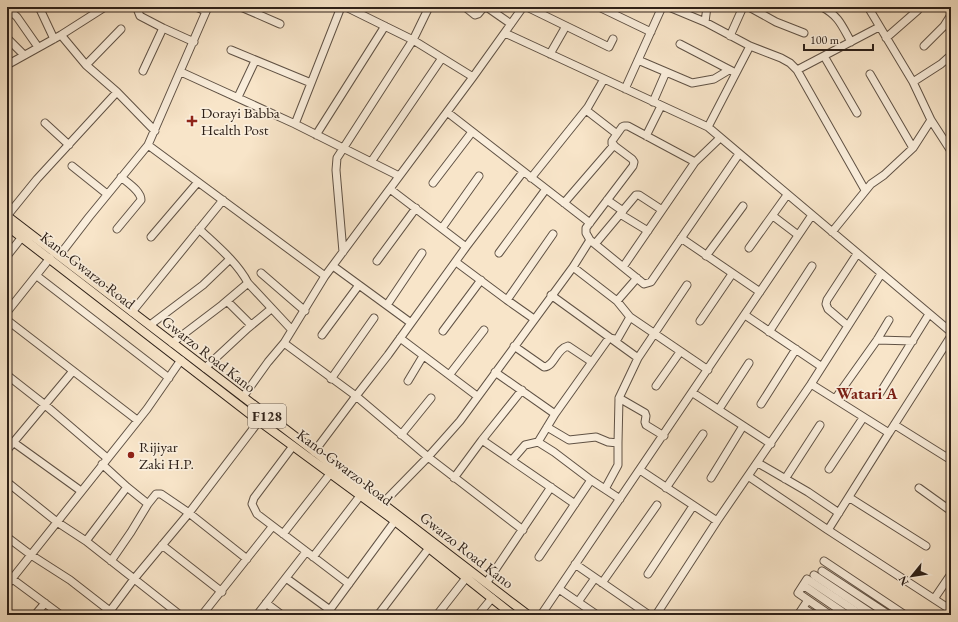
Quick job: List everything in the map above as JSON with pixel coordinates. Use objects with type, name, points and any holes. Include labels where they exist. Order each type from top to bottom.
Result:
[{"type":"main road","name":"Gwarzo Road Kano","points":[[7,216],[59,256],[91,285],[150,325],[314,452],[383,503],[431,545],[487,582],[528,615]]},
{"type":"main road","name":"Kano-Gwarzo Road","points":[[7,226],[50,258],[91,285],[181,360],[259,421],[395,522],[431,545],[466,578],[513,615]]},
{"type":"street","points":[[39,7],[54,39]]},
{"type":"street","points":[[7,65],[61,35],[105,7]]},
{"type":"street","points":[[140,7],[138,10],[140,16],[194,42]]},
{"type":"street","points":[[59,256],[107,194],[148,145],[181,72],[207,9],[196,7]]},
{"type":"street","points":[[241,7],[280,24]]},
{"type":"street","points":[[295,124],[341,7]]},
{"type":"street","points":[[346,7],[414,40],[473,76]]},
{"type":"street","points":[[344,252],[336,170],[337,158],[414,40],[429,7]]},
{"type":"street","points":[[465,7],[475,14],[478,14],[483,8],[488,8],[511,24]]},
{"type":"street","points":[[243,397],[268,362],[284,343],[291,329],[305,310],[325,276],[505,33],[522,7]]},
{"type":"street","points":[[527,7],[609,47],[613,39]]},
{"type":"street","points":[[599,7],[651,32]]},
{"type":"street","points":[[625,89],[662,7]]},
{"type":"street","points":[[669,7],[705,22],[750,46],[790,63],[797,70],[865,190]]},
{"type":"street","points":[[705,22],[706,7]]},
{"type":"street","points":[[730,36],[743,7]]},
{"type":"street","points":[[749,7],[776,22],[804,33]]},
{"type":"street","points":[[822,7],[834,14],[851,42]]},
{"type":"street","points":[[7,8],[17,17],[38,47]]},
{"type":"street","points":[[872,8],[879,27],[913,82],[931,120],[951,151]]},
{"type":"street","points":[[886,38],[918,10]]},
{"type":"street","points":[[924,46],[944,26],[951,15]]},
{"type":"street","points":[[316,135],[386,26]]},
{"type":"street","points":[[550,54],[566,26]]},
{"type":"street","points":[[797,70],[879,27]]},
{"type":"street","points":[[143,71],[163,28]]},
{"type":"street","points":[[86,65],[121,29]]},
{"type":"street","points":[[505,33],[708,127],[951,332]]},
{"type":"street","points":[[61,35],[86,65],[117,92],[155,131]]},
{"type":"street","points":[[7,38],[24,55]]},
{"type":"street","points":[[680,44],[729,70],[736,72]]},
{"type":"street","points":[[708,127],[750,46]]},
{"type":"street","points":[[231,50],[311,83]]},
{"type":"street","points":[[913,82],[941,64],[951,55]]},
{"type":"street","points":[[824,56],[857,112]]},
{"type":"street","points":[[371,162],[442,58]]},
{"type":"street","points":[[638,60],[692,83],[714,80],[729,70]]},
{"type":"street","points":[[238,97],[255,61]]},
{"type":"street","points":[[181,72],[295,124],[399,176]]},
{"type":"street","points":[[653,102],[666,72]]},
{"type":"street","points":[[870,74],[914,148]]},
{"type":"street","points":[[531,178],[586,110],[604,80]]},
{"type":"street","points":[[7,216],[29,188],[117,92]]},
{"type":"street","points":[[646,136],[661,106]]},
{"type":"street","points":[[586,110],[617,134]]},
{"type":"street","points":[[447,112],[590,223]]},
{"type":"street","points":[[832,232],[865,190],[914,148],[931,120]]},
{"type":"street","points":[[45,123],[69,145]]},
{"type":"street","points":[[695,162],[628,126],[624,126],[612,141],[612,144],[632,159],[634,162],[633,166],[586,228],[586,233],[592,242],[644,284],[651,282],[739,154]]},
{"type":"street","points":[[433,183],[472,132]]},
{"type":"street","points":[[623,266],[695,162],[720,138]]},
{"type":"street","points":[[148,145],[325,276]]},
{"type":"street","points":[[564,203],[614,145]]},
{"type":"street","points":[[72,166],[107,194]]},
{"type":"street","points":[[314,452],[523,172]]},
{"type":"street","points":[[442,228],[479,176]]},
{"type":"street","points":[[118,229],[141,200],[141,196],[138,192],[121,177]]},
{"type":"street","points":[[151,237],[198,182]]},
{"type":"street","points":[[390,189],[466,247]]},
{"type":"street","points":[[499,253],[546,189]]},
{"type":"street","points":[[383,503],[428,457],[460,421],[551,295],[592,242],[638,194],[662,210]]},
{"type":"street","points":[[749,248],[787,195]]},
{"type":"street","points":[[132,312],[223,200]]},
{"type":"street","points":[[607,200],[648,231]]},
{"type":"street","points":[[706,256],[743,206]]},
{"type":"street","points":[[377,261],[416,208]]},
{"type":"street","points":[[541,615],[664,436],[812,215]]},
{"type":"street","points":[[773,216],[798,235]]},
{"type":"street","points":[[199,229],[230,259],[248,283],[291,329]]},
{"type":"street","points":[[507,300],[553,234]]},
{"type":"street","points":[[7,256],[22,237]]},
{"type":"street","points":[[680,238],[760,292]]},
{"type":"street","points":[[387,305],[422,253]]},
{"type":"street","points":[[848,326],[828,309],[826,304],[827,300],[857,254]]},
{"type":"street","points":[[7,312],[50,258]]},
{"type":"street","points":[[150,325],[203,285],[230,259]]},
{"type":"street","points":[[456,262],[534,319]]},
{"type":"street","points":[[333,266],[411,323]]},
{"type":"street","points":[[769,332],[812,266]]},
{"type":"street","points":[[572,267],[617,301],[630,317],[708,370]]},
{"type":"street","points":[[261,272],[305,310]]},
{"type":"street","points":[[700,321],[732,274]]},
{"type":"street","points":[[656,615],[717,521],[811,384],[881,274]]},
{"type":"street","points":[[37,276],[169,378]]},
{"type":"street","points":[[617,301],[637,278]]},
{"type":"street","points":[[443,331],[480,280]]},
{"type":"street","points":[[172,343],[248,283]]},
{"type":"street","points":[[322,335],[359,285]]},
{"type":"street","points":[[605,489],[618,464],[619,398],[638,358],[687,285]]},
{"type":"street","points":[[551,295],[638,358]]},
{"type":"street","points":[[227,301],[252,325]]},
{"type":"street","points":[[205,368],[252,325],[272,309]]},
{"type":"street","points":[[880,393],[929,314]]},
{"type":"street","points":[[745,315],[822,366]]},
{"type":"street","points":[[610,338],[618,338],[630,317]]},
{"type":"street","points":[[331,379],[374,318]]},
{"type":"street","points":[[7,320],[137,420]]},
{"type":"street","points":[[835,399],[877,340],[889,320]]},
{"type":"street","points":[[450,374],[484,330]]},
{"type":"street","points":[[828,530],[850,498],[951,336]]},
{"type":"street","points":[[400,338],[450,374],[477,396]]},
{"type":"street","points":[[538,442],[555,414],[610,338]]},
{"type":"street","points":[[877,340],[912,341]]},
{"type":"street","points":[[284,343],[356,396],[454,478],[523,530]]},
{"type":"street","points":[[514,346],[544,367],[550,365],[563,347],[568,346],[592,362]]},
{"type":"street","points":[[761,404],[796,349]]},
{"type":"street","points":[[656,386],[680,352]]},
{"type":"street","points":[[408,381],[424,356]]},
{"type":"street","points":[[7,585],[10,577],[31,555],[137,420],[181,360]]},
{"type":"street","points":[[719,409],[749,363]]},
{"type":"street","points":[[7,450],[73,371]]},
{"type":"street","points":[[495,372],[555,414]]},
{"type":"street","points":[[8,378],[44,404],[105,461],[127,488],[148,504]]},
{"type":"street","points":[[811,384],[889,434]]},
{"type":"street","points":[[454,478],[522,390]]},
{"type":"street","points":[[692,393],[719,409],[771,444]]},
{"type":"street","points":[[401,434],[431,398]]},
{"type":"street","points":[[619,398],[645,413],[646,425],[664,436]]},
{"type":"street","points":[[829,469],[863,418]]},
{"type":"street","points":[[7,537],[31,555],[70,580],[113,614],[134,579],[189,513],[259,421]]},
{"type":"street","points":[[785,479],[820,425]]},
{"type":"street","points":[[895,425],[951,460]]},
{"type":"street","points":[[547,426],[569,440],[596,437],[608,442],[618,443]]},
{"type":"street","points":[[711,478],[743,426]]},
{"type":"street","points":[[666,488],[703,434]]},
{"type":"street","points":[[482,440],[575,504]]},
{"type":"street","points":[[14,442],[81,491]]},
{"type":"street","points":[[512,460],[525,445],[538,442],[620,499]]},
{"type":"street","points":[[293,446],[254,498],[252,504],[257,514],[272,527],[349,584]]},
{"type":"street","points":[[758,463],[808,492],[839,513]]},
{"type":"street","points":[[640,470],[717,521]]},
{"type":"street","points":[[283,534],[330,474]]},
{"type":"street","points":[[748,476],[949,609],[945,615]]},
{"type":"street","points":[[539,557],[591,480]]},
{"type":"street","points":[[7,482],[57,522],[86,542],[180,615]]},
{"type":"street","points":[[86,542],[127,488]]},
{"type":"street","points":[[487,582],[551,488]]},
{"type":"street","points":[[919,488],[951,511]]},
{"type":"street","points":[[111,562],[148,504],[158,493],[189,513],[247,559]]},
{"type":"street","points":[[313,557],[360,496]]},
{"type":"street","points":[[850,498],[926,546]]},
{"type":"street","points":[[602,583],[657,505]]},
{"type":"street","points":[[648,574],[693,506]]},
{"type":"street","points":[[286,578],[328,613],[395,522]]},
{"type":"street","points":[[202,615],[222,592],[272,527]]},
{"type":"street","points":[[162,545],[222,592]]},
{"type":"street","points":[[378,615],[431,545]]},
{"type":"street","points":[[257,615],[306,552]]},
{"type":"street","points":[[824,560],[905,615]]},
{"type":"street","points":[[575,564],[649,615]]},
{"type":"street","points":[[822,571],[888,615],[892,606]]},
{"type":"street","points":[[934,599],[951,574]]},
{"type":"street","points":[[814,575],[861,615]]},
{"type":"street","points":[[10,577],[61,615]]},
{"type":"street","points":[[437,615],[466,578]]},
{"type":"street","points":[[578,602],[595,578]]},
{"type":"street","points":[[830,615],[798,593],[807,579],[874,615]]},
{"type":"street","points":[[842,598],[853,580]]},
{"type":"street","points":[[803,585],[847,615]]},
{"type":"street","points":[[559,589],[597,615]]},
{"type":"street","points":[[478,615],[492,598]]},
{"type":"street","points":[[799,615],[808,600]]},
{"type":"street","points":[[35,615],[45,603]]},
{"type":"street","points":[[266,603],[282,615]]},
{"type":"street","points":[[803,608],[814,615]]},
{"type":"place","name":"Dorayi Babba Health Post","points":[[192,121]]},
{"type":"place","name":"Rijiyar Zaki H.P.","points":[[131,455]]},
{"type":"district","name":"Watari A","points":[[867,393]]}]
